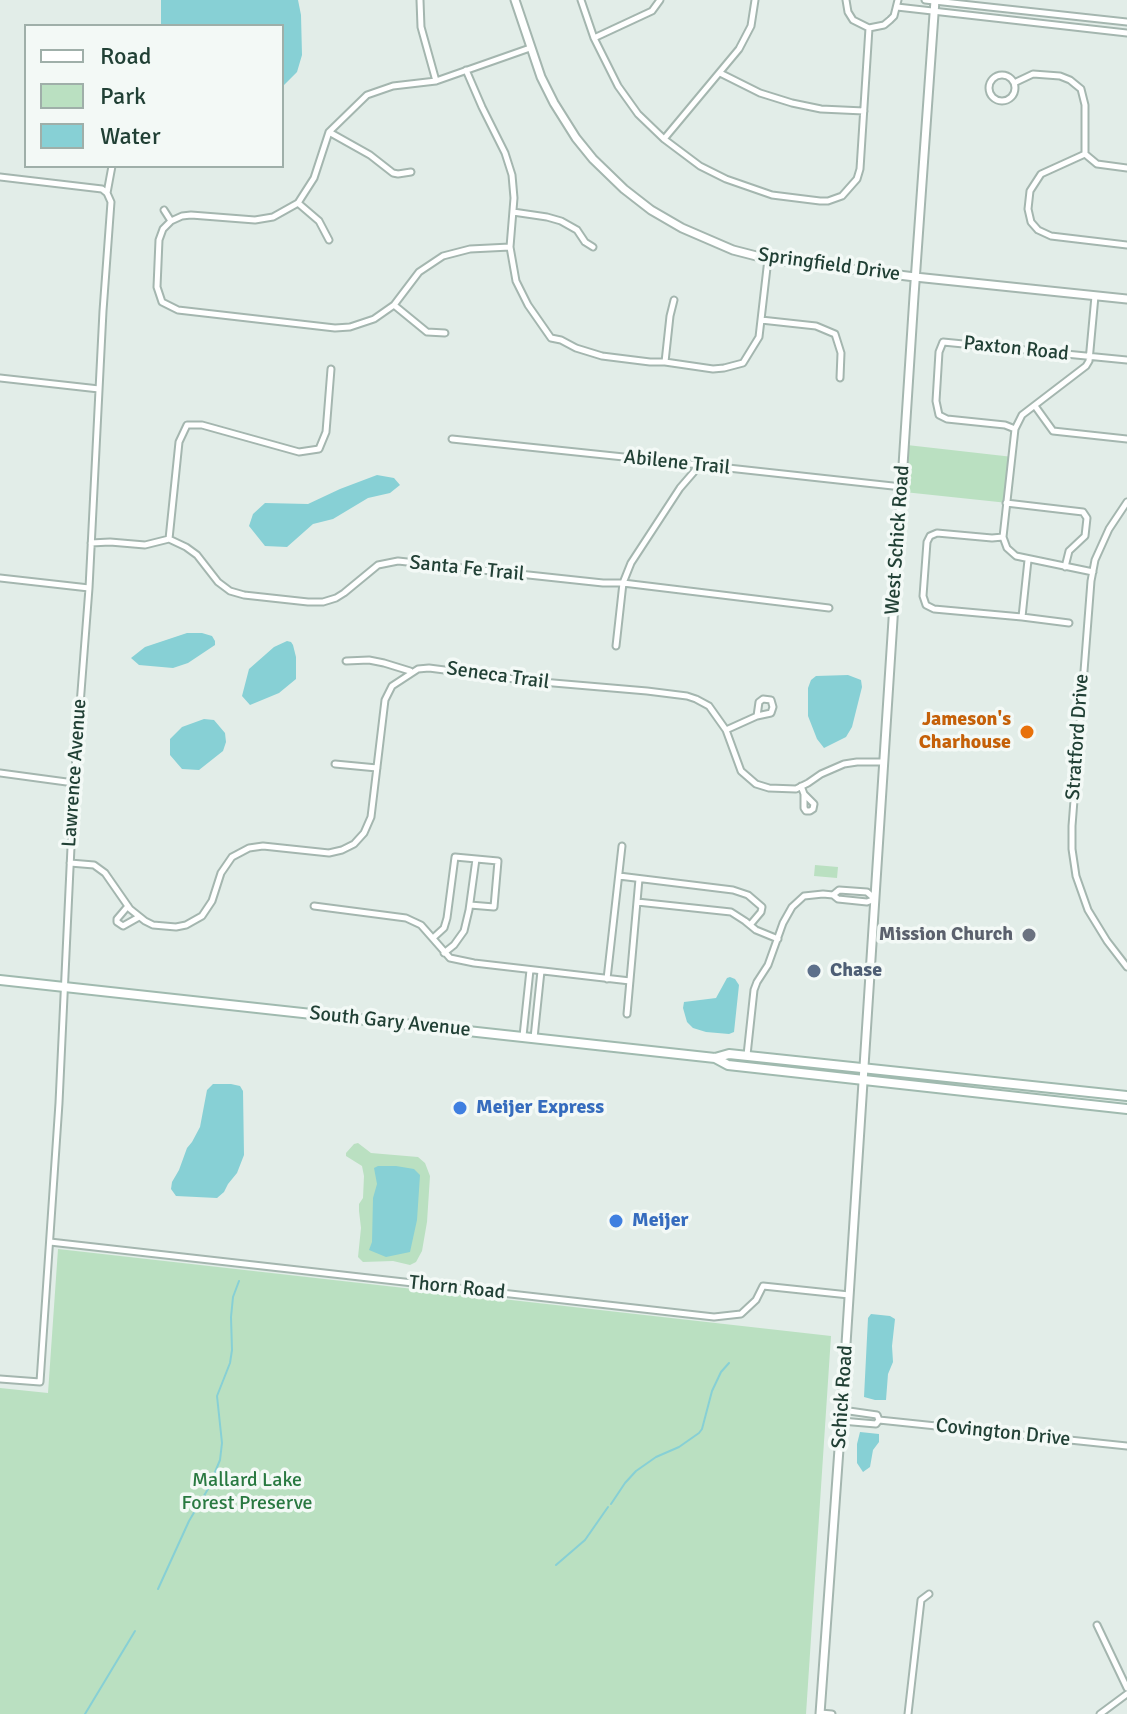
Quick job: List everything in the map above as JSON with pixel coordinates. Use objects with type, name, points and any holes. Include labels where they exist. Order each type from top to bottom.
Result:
[{"type":"main road","name":"South Gary Avenue","points":[[0,980],[715,1058],[728,1065],[1127,1109]]},
{"type":"main road","name":"South Gary Avenue","points":[[715,1058],[729,1054],[747,1055],[1126,1094]]},
{"type":"street","points":[[420,0],[421,27],[436,81]]},
{"type":"street","name":"Springfield Drive","points":[[515,0],[541,77],[569,127],[593,159],[624,189],[682,228],[721,245],[768,259],[1127,299]]},
{"type":"street","points":[[581,0],[594,38],[618,86],[638,114],[664,139],[700,166],[726,179],[780,196],[820,201],[842,196],[854,184],[860,169],[869,28]]},
{"type":"street","points":[[594,38],[652,11],[660,0]]},
{"type":"street","points":[[664,139],[739,49],[749,32],[755,0]]},
{"type":"street","points":[[846,0],[853,20],[869,28],[884,25],[898,4],[935,12],[1127,33]]},
{"type":"street","points":[[925,0],[1127,22]]},
{"type":"street","name":"West Schick Road","points":[[863,1080],[935,0]]},
{"type":"street","points":[[510,247],[470,249],[443,256],[419,272],[394,305],[365,324],[350,327],[335,328],[183,311],[162,302],[157,279],[159,240],[163,229],[171,221],[191,215],[255,220],[273,217],[298,203],[314,178],[329,132],[367,95],[393,86],[436,81],[530,48]]},
{"type":"street","points":[[466,69],[505,153],[513,186],[510,247],[516,281],[551,338],[602,356],[713,369],[743,363],[759,337],[768,259]]},
{"type":"street","points":[[720,73],[760,93],[792,103],[821,109],[864,111]]},
{"type":"street","points":[[1014,83],[1033,74],[1060,76],[1081,89],[1085,105],[1085,154]]},
{"type":"street","points":[[997,76],[1007,76],[1014,83],[1014,93],[1007,100],[997,100],[990,93],[990,83],[997,76]]},
{"type":"street","points":[[329,132],[370,155],[393,173],[411,172]]},
{"type":"street","points":[[1085,154],[1097,164],[1127,168]]},
{"type":"street","points":[[1085,154],[1041,174],[1030,191],[1028,209],[1031,222],[1038,230],[1051,236],[1127,245]]},
{"type":"street","name":"Lawrence Avenue","points":[[0,1379],[40,1382],[111,202],[107,193],[112,168]]},
{"type":"street","points":[[0,177],[102,189],[107,193]]},
{"type":"street","points":[[298,203],[319,221],[329,240]]},
{"type":"street","points":[[164,210],[171,221]]},
{"type":"street","points":[[513,212],[561,221],[577,230],[593,247]]},
{"type":"street","points":[[1093,572],[1012,554],[1003,537],[1015,429],[1022,415],[1086,366],[1095,296]]},
{"type":"street","points":[[665,362],[674,300]]},
{"type":"street","points":[[394,305],[427,332],[445,333]]},
{"type":"street","points":[[761,320],[816,326],[835,334],[841,353],[840,378]]},
{"type":"street","name":"Paxton Road","points":[[1015,429],[1005,425],[947,419],[939,415],[936,401],[939,352],[943,342],[1127,360]]},
{"type":"street","points":[[91,543],[145,545],[169,539],[179,442],[187,425],[202,425],[299,452],[319,449],[326,432],[331,369]]},
{"type":"street","points":[[0,378],[99,389]]},
{"type":"street","points":[[1035,406],[1053,431],[1127,439]]},
{"type":"street","name":"Abilene Trail","points":[[452,439],[902,487]]},
{"type":"street","points":[[616,646],[623,583],[631,563],[680,488],[700,465]]},
{"type":"street","name":"Stratford Drive","points":[[1127,502],[1109,529],[1093,572],[1085,642],[1072,849],[1076,876],[1088,910],[1127,967]]},
{"type":"street","points":[[1006,503],[1083,512],[1087,518],[1085,536],[1069,551],[1065,567]]},
{"type":"street","points":[[1003,537],[937,533],[930,536],[923,596],[926,605],[934,609],[1069,623]]},
{"type":"street","name":"Santa Fe Trail","points":[[169,539],[197,555],[218,582],[230,591],[308,602],[336,598],[378,565],[394,561],[623,583],[829,608]]},
{"type":"street","points":[[1022,617],[1028,560]]},
{"type":"street","points":[[0,578],[89,588]]},
{"type":"street","name":"Seneca Trail","points":[[346,661],[369,660],[411,672],[429,668],[544,683],[687,696],[709,706],[726,730],[741,771],[763,787],[777,790],[796,789],[844,764],[884,762]]},
{"type":"street","points":[[70,863],[94,865],[105,873],[128,906],[153,925],[183,926],[202,916],[212,901],[221,873],[232,857],[249,848],[263,846],[329,853],[354,844],[364,833],[371,817],[385,700],[392,686],[411,672]]},
{"type":"street","points":[[726,730],[757,716]]},
{"type":"street","points":[[335,764],[377,768]]},
{"type":"street","points":[[0,773],[74,783]]},
{"type":"street","points":[[801,786],[804,794]]},
{"type":"street","points":[[607,979],[622,846]]},
{"type":"street","points":[[433,938],[444,928],[447,918],[455,857],[498,861],[494,907],[470,905]]},
{"type":"street","points":[[444,953],[460,937],[470,905],[476,859]]},
{"type":"street","points":[[619,876],[733,890],[748,895],[762,907],[750,925]]},
{"type":"street","points":[[627,1014],[639,879]]},
{"type":"street","points":[[747,1055],[754,990],[792,907],[804,896],[823,894],[867,902],[875,899]]},
{"type":"street","points":[[637,902],[731,912],[756,930],[778,939]]},
{"type":"street","points":[[128,906],[117,922],[123,926],[139,917]]},
{"type":"street","points":[[314,906],[406,918],[421,925],[450,958],[630,981]]},
{"type":"street","points":[[523,1037],[530,970]]},
{"type":"street","points":[[534,1038],[541,971]]},
{"type":"street","name":"Schick Road","points":[[820,1713],[863,1080]]},
{"type":"street","name":"Thorn Road","points":[[50,1242],[714,1317],[741,1314],[756,1300],[763,1286],[849,1295]]},
{"type":"street","name":"Covington Drive","points":[[842,1410],[877,1415],[879,1420]]},
{"type":"street","name":"Covington Drive","points":[[841,1421],[876,1424],[879,1420]]},
{"type":"street","name":"Covington Drive","points":[[879,1420],[1127,1446]]},
{"type":"street","points":[[908,1714],[921,1600],[929,1594]]},
{"type":"street","points":[[1097,1625],[1127,1691],[1100,1714]]},
{"type":"street","points":[[820,1713],[832,1714]]},
{"type":"green space","points":[[907,445],[1013,457],[1008,503],[904,492]]},
{"type":"green space","points":[[815,865],[838,867],[837,878],[814,876]]},
{"type":"green space","points":[[358,1143],[371,1153],[418,1157],[425,1163],[430,1176],[427,1222],[422,1251],[416,1262],[410,1265],[393,1261],[363,1262],[358,1257],[361,1228],[359,1204],[363,1198],[364,1176],[362,1166],[346,1153]]},
{"type":"green space","name":"Mallard Lake Forest Preserve","points":[[58,1249],[831,1336],[806,1714],[0,1714],[0,1388],[48,1393]]},
{"type":"water","points":[[161,0],[298,0],[302,55],[297,72],[284,85],[284,24],[161,24]]},
{"type":"water","points":[[377,475],[394,478],[400,485],[390,493],[368,498],[333,519],[313,524],[287,547],[265,546],[249,526],[253,514],[265,503],[308,504]]},
{"type":"water","points":[[187,633],[212,636],[215,645],[188,663],[173,668],[139,665],[131,658],[145,647]]},
{"type":"water","points":[[287,641],[293,645],[296,657],[296,679],[279,693],[250,705],[242,696],[249,669],[274,647]]},
{"type":"water","points":[[848,675],[861,680],[862,687],[852,727],[846,737],[824,748],[808,716],[808,688],[816,676]]},
{"type":"water","points":[[204,719],[214,720],[225,733],[223,751],[199,770],[182,769],[170,755],[170,739],[182,727]]},
{"type":"water","points":[[730,977],[739,985],[734,1032],[706,1032],[693,1028],[687,1022],[684,1002],[716,998]]},
{"type":"water","points":[[213,1084],[240,1086],[243,1091],[244,1155],[237,1173],[217,1198],[176,1196],[171,1189],[172,1182],[200,1127],[207,1090]]},
{"type":"water","points":[[374,1168],[414,1169],[420,1175],[417,1220],[410,1252],[386,1257],[369,1250],[377,1184]]},
{"type":"water","points":[[871,1314],[895,1319],[893,1362],[888,1374],[886,1400],[864,1397],[868,1318]]},
{"type":"water","points":[[860,1432],[879,1434],[870,1467],[863,1472],[857,1463]]},
{"type":"waterway","points":[[158,1589],[220,1460],[222,1443],[217,1396],[230,1363],[233,1297],[239,1281]]},
{"type":"waterway","points":[[611,1504],[636,1471],[699,1433],[712,1391],[729,1363]]},
{"type":"waterway","points":[[556,1565],[585,1540],[608,1507]]},
{"type":"waterway","points":[[85,1714],[135,1631]]},
{"type":"place","name":"Jameson's Charhouse","points":[[1027,732]]},
{"type":"place","name":"Mission Church","points":[[1029,935]]},
{"type":"place","name":"Chase","points":[[814,971]]},
{"type":"place","name":"Meijer Express","points":[[460,1108]]},
{"type":"place","name":"Meijer","points":[[616,1221]]}]
